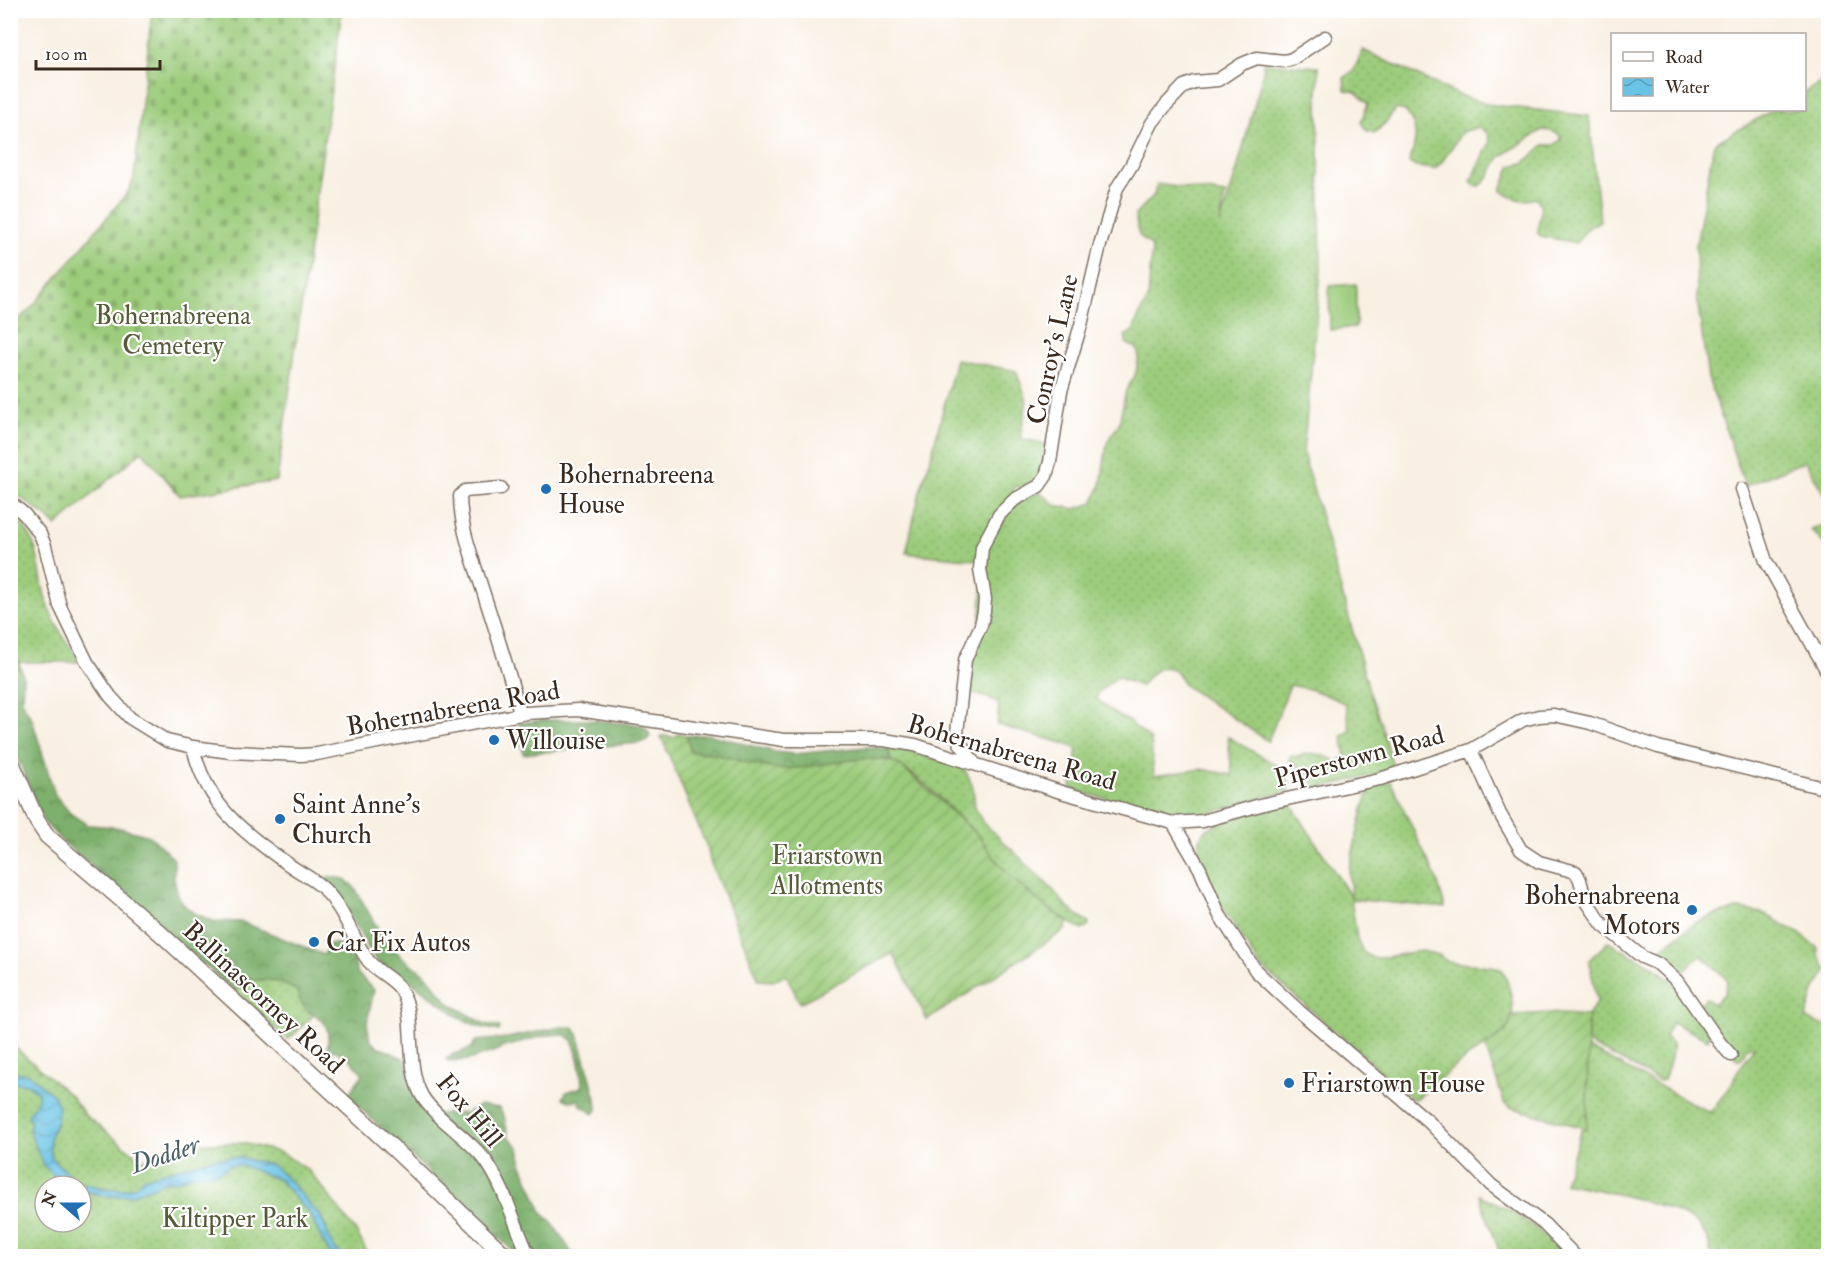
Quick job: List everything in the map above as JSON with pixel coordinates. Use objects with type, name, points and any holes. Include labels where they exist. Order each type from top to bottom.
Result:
[{"type":"main road","name":"Ballinascorney Road","points":[[10,759],[37,821],[47,836],[192,963],[393,1148],[506,1257]]},
{"type":"street","name":"Conroy's Lane","points":[[974,763],[960,743],[957,733],[965,660],[981,625],[984,611],[985,599],[980,569],[982,547],[999,515],[1014,500],[1039,486],[1046,476],[1061,391],[1081,325],[1110,206],[1117,188],[1131,166],[1152,123],[1184,86],[1194,82],[1218,80],[1242,64],[1257,58],[1284,61],[1292,59],[1324,37]]},
{"type":"street","points":[[501,488],[465,491],[460,496],[460,505],[472,556],[520,714]]},
{"type":"street","points":[[1742,489],[1766,561],[1828,673]]},
{"type":"street","name":"Bohernabreena Road","points":[[10,502],[33,523],[40,534],[63,614],[77,645],[110,696],[130,718],[143,728],[168,741],[193,747],[270,755],[317,754],[520,714],[578,710],[784,740],[900,742],[974,763],[1061,792],[1173,823]]},
{"type":"street","name":"Piperstown Road","points":[[1173,823],[1203,821],[1264,804],[1380,779],[1471,750],[1523,720],[1554,715],[1590,723],[1658,747],[1828,789]]},
{"type":"street","name":"Fox Hill","points":[[193,747],[207,786],[224,812],[238,827],[324,889],[338,906],[365,957],[375,969],[398,986],[406,998],[411,1062],[422,1096],[486,1160],[529,1257]]},
{"type":"street","points":[[1471,750],[1500,814],[1521,850],[1539,862],[1576,872],[1585,898],[1604,926],[1642,957],[1658,964],[1677,981],[1720,1043],[1731,1055]]},
{"type":"street","points":[[1173,823],[1200,869],[1219,914],[1256,971],[1299,1011],[1429,1122],[1491,1185],[1544,1224],[1575,1257]]},
{"type":"green space","name":"Bohernabreena Cemetery","points":[[152,11],[342,11],[277,481],[180,496],[142,451],[56,526],[11,490],[11,327],[33,306],[128,192],[134,178]]},
{"type":"green space","points":[[1363,50],[1459,95],[1486,104],[1589,116],[1600,221],[1589,227],[1576,243],[1541,236],[1538,234],[1538,229],[1541,207],[1537,198],[1518,199],[1501,190],[1511,166],[1524,163],[1544,145],[1554,145],[1561,140],[1560,135],[1552,131],[1542,130],[1500,157],[1486,181],[1480,186],[1475,186],[1471,182],[1490,142],[1487,133],[1479,127],[1462,132],[1435,169],[1416,167],[1409,163],[1415,129],[1405,111],[1396,109],[1375,133],[1366,130],[1361,122],[1368,104],[1356,92],[1345,90],[1344,78],[1353,72]]},
{"type":"green space","points":[[1263,63],[1319,67],[1321,270],[1303,453],[1369,690],[1394,770],[1316,789],[1306,772],[1289,761],[1291,756],[1314,754],[1337,762],[1346,756],[1342,736],[1350,731],[1346,704],[1312,690],[1290,685],[1268,741],[1184,685],[1174,670],[1163,668],[1157,670],[1141,686],[1117,677],[1097,693],[1097,699],[1151,740],[1154,776],[1201,769],[1232,775],[1228,737],[1280,767],[1288,778],[1288,791],[1192,818],[1171,818],[1071,789],[1077,750],[1070,745],[997,725],[999,706],[996,701],[964,690],[965,674],[979,635],[985,557],[990,541],[1010,510],[1021,501],[1040,492],[1055,505],[1075,509],[1093,503],[1101,485],[1107,443],[1119,424],[1126,390],[1135,376],[1139,357],[1137,348],[1127,344],[1125,336],[1133,331],[1148,299],[1152,247],[1139,235],[1135,215],[1154,195],[1157,184],[1225,194],[1220,224],[1264,69]]},
{"type":"green space","points":[[1828,78],[1828,501],[1805,461],[1745,486],[1708,378],[1697,298],[1696,246],[1715,143],[1771,111],[1806,111],[1806,91]]},
{"type":"green space","points":[[1356,284],[1356,327],[1330,330],[1329,286]]},
{"type":"green space","points":[[956,359],[1016,371],[1027,400],[1020,438],[1048,445],[1041,476],[1023,489],[1017,486],[1013,489],[1014,494],[977,560],[906,553],[920,491]]},
{"type":"green space","points":[[10,513],[22,524],[30,536],[51,614],[79,662],[11,662]]},
{"type":"green space","points":[[1828,522],[1828,548],[1811,530]]},
{"type":"green space","points":[[10,659],[18,659],[23,676],[22,702],[32,719],[55,795],[70,813],[88,825],[116,827],[150,836],[174,859],[174,877],[178,896],[194,913],[213,921],[242,922],[324,955],[329,944],[338,944],[352,950],[357,973],[374,990],[367,1023],[370,1040],[376,1046],[404,1058],[435,1114],[467,1113],[480,1105],[499,1108],[505,1119],[508,1136],[519,1147],[522,1165],[543,1214],[551,1221],[574,1256],[521,1256],[515,1253],[347,1096],[363,1074],[348,1057],[334,1050],[326,1054],[327,1028],[300,1001],[297,990],[272,981],[259,980],[234,990],[60,839],[43,821],[11,741]]},
{"type":"green space","points":[[545,720],[592,720],[641,725],[650,736],[639,743],[523,754],[519,723]]},
{"type":"green space","name":"Friarstown Allotments","points":[[679,733],[687,736],[690,752],[713,754],[769,768],[795,768],[858,759],[887,761],[900,765],[980,837],[988,850],[1019,884],[1068,922],[1065,930],[927,1020],[893,953],[800,1003],[786,975],[773,981],[759,980],[661,736],[675,737]]},
{"type":"green space","points":[[708,734],[775,752],[794,754],[866,747],[889,749],[890,760],[862,760],[808,768],[780,769],[713,754],[690,752],[687,736]]},
{"type":"green space","points":[[898,748],[964,768],[973,787],[975,808],[982,821],[1053,890],[1068,908],[1088,922],[1089,926],[1083,930],[1069,922],[1040,902],[1012,877],[980,837],[914,775],[890,760],[889,749]]},
{"type":"green space","points":[[1391,782],[1437,880],[1445,908],[1351,899],[1357,939],[1363,952],[1374,959],[1421,951],[1439,955],[1448,962],[1492,966],[1503,970],[1513,1007],[1511,1020],[1498,1038],[1458,1064],[1414,1100],[1259,965],[1220,903],[1199,852],[1200,837],[1207,829],[1221,822],[1267,808],[1291,804],[1351,897],[1349,869],[1363,809],[1371,787]]},
{"type":"green space","points":[[331,877],[345,879],[354,887],[385,941],[426,975],[449,1003],[485,1024],[500,1027],[499,1031],[480,1027],[462,1019],[376,960],[341,900],[322,880]]},
{"type":"green space","points":[[1738,909],[1763,913],[1800,934],[1818,948],[1818,954],[1827,970],[1815,989],[1806,1019],[1828,1027],[1828,1256],[1710,1256],[1708,1241],[1703,1232],[1693,1221],[1680,1214],[1648,1202],[1564,1183],[1582,1128],[1587,1128],[1588,1048],[1710,1113],[1735,1079],[1734,1077],[1754,1047],[1747,1047],[1742,1058],[1738,1060],[1723,1044],[1697,1006],[1706,998],[1713,1004],[1725,993],[1728,980],[1701,955],[1678,976],[1658,960],[1656,953],[1695,923]]},
{"type":"green space","points":[[1608,942],[1653,966],[1675,983],[1710,1035],[1708,1040],[1672,1022],[1665,1037],[1673,1043],[1664,1080],[1659,1081],[1588,1043],[1588,1016],[1597,1001],[1589,960]]},
{"type":"green space","points":[[270,979],[298,990],[309,1012],[314,1015],[288,1040],[234,990],[252,980]]},
{"type":"green space","points":[[1549,1013],[1588,1016],[1587,1129],[1510,1107],[1504,1103],[1485,1046],[1505,1032],[1513,1015]]},
{"type":"green space","points":[[561,1027],[573,1027],[578,1034],[596,1098],[597,1110],[594,1114],[582,1106],[578,1100],[569,1101],[563,1098],[566,1092],[582,1087],[575,1047],[570,1038],[562,1035],[537,1037],[468,1060],[448,1061],[446,1059],[472,1048],[475,1041],[507,1038]]},
{"type":"green space","name":"Kiltipper Park","points":[[10,1043],[71,1096],[85,1115],[142,1160],[171,1149],[185,1149],[202,1143],[243,1143],[282,1153],[308,1170],[357,1233],[371,1256],[11,1256]]},
{"type":"green space","points":[[1479,1195],[1525,1221],[1546,1237],[1564,1256],[1501,1256]]},
{"type":"water","points":[[11,1071],[30,1075],[55,1097],[58,1107],[57,1121],[50,1137],[50,1149],[52,1158],[68,1174],[53,1174],[43,1165],[29,1130],[31,1122],[28,1116],[38,1100],[38,1093],[29,1085],[11,1081]]},
{"type":"water","points":[[238,1157],[272,1165],[293,1184],[321,1216],[333,1247],[343,1256],[332,1256],[321,1239],[311,1216],[279,1180],[244,1166],[231,1165],[218,1172],[192,1175],[178,1181],[171,1180],[131,1195],[109,1197],[93,1193],[93,1186],[110,1189],[134,1187],[144,1178],[214,1158]]},
{"type":"place","name":"Bohernabreena House","points":[[546,489]]},
{"type":"place","name":"Willouise","points":[[494,740]]},
{"type":"place","name":"Saint Anne's Church","points":[[280,819]]},
{"type":"place","name":"Bohernabreena Motors","points":[[1692,910]]},
{"type":"place","name":"Car Fix Autos","points":[[314,942]]},
{"type":"place","name":"Friarstown House","points":[[1289,1083]]},
{"type":"water label","name":"Dodder","points":[[165,1154]]}]
